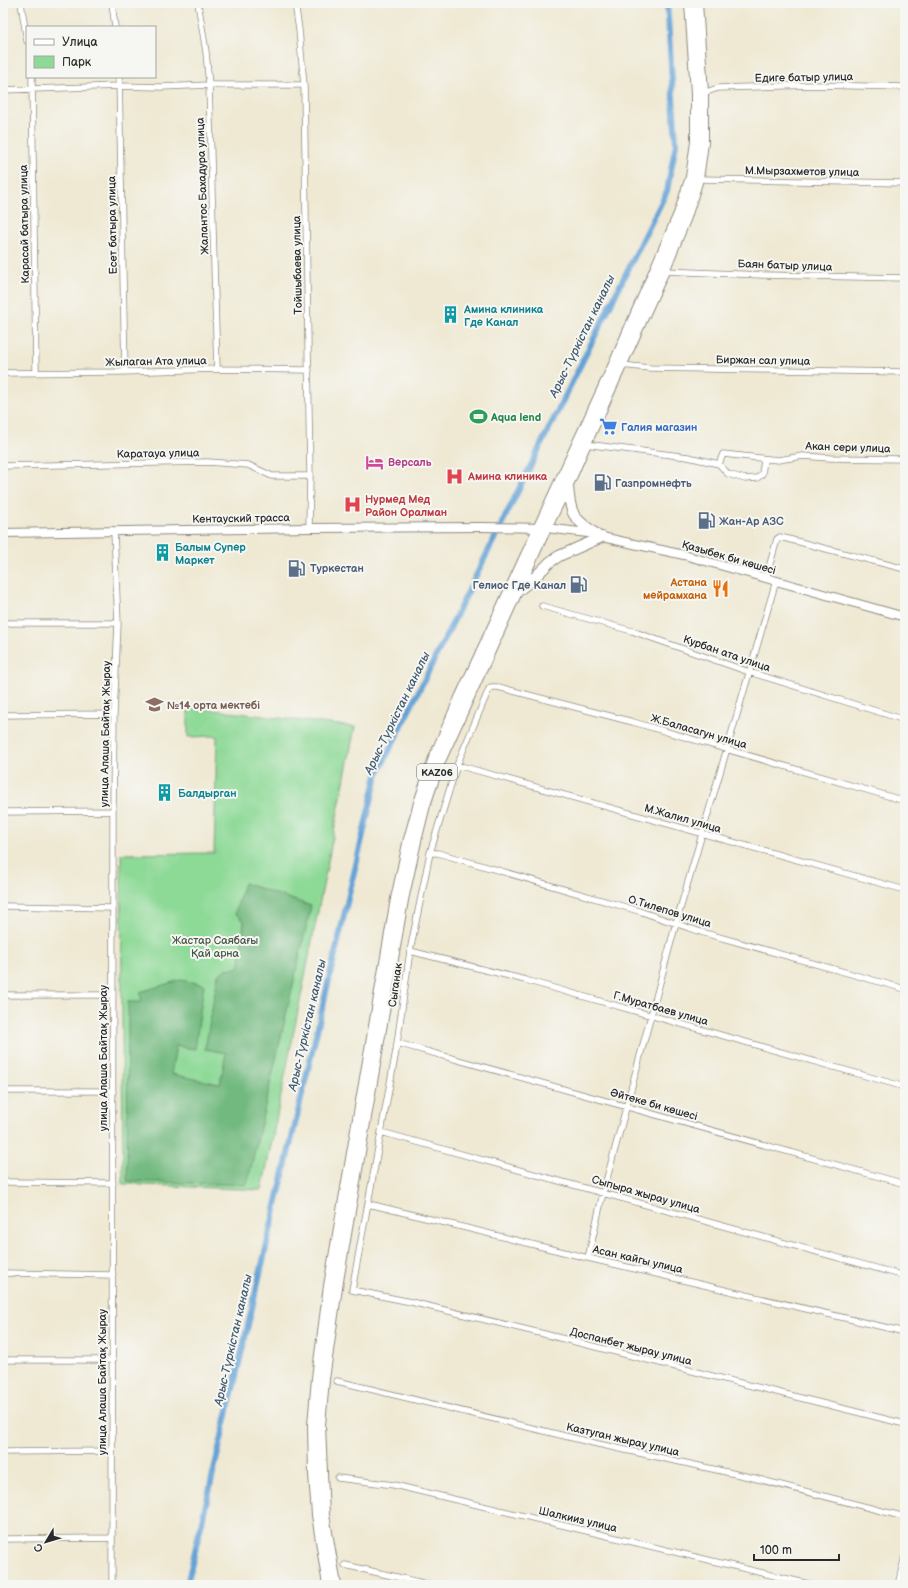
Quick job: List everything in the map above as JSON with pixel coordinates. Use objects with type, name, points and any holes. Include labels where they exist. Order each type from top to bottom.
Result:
[{"type":"highway","name":"KАZ06","points":[[328,1585],[317,1515],[314,1474],[313,1425],[317,1378],[329,1286],[396,899],[413,825],[434,758],[459,700],[542,528],[679,214],[691,177],[696,142],[696,94],[690,3]]},
{"type":"highway","name":"KАZ06","points":[[336,1585],[324,1515],[320,1426],[324,1379],[337,1287],[403,900],[416,841],[440,761],[465,703],[517,592],[542,528],[568,486],[585,444],[664,271],[686,217],[698,179],[703,142],[703,93],[697,3]]},
{"type":"highway","points":[[517,592],[555,559],[599,536],[581,523],[571,510],[568,486]]},
{"type":"main road","name":"Кентауский трасса","points":[[3,533],[309,528],[514,528]]},
{"type":"main road","name":"Қазыбек би көшесі","points":[[514,528],[542,528],[599,536],[684,555],[905,617]]},
{"type":"street","points":[[21,3],[26,35]]},
{"type":"street","points":[[112,3],[115,26]]},
{"type":"street","name":"Жалантос Бахадура улица","points":[[198,3],[206,52],[209,85],[217,370]]},
{"type":"street","name":"Тойшыбаева улица","points":[[295,3],[304,85],[309,370],[309,528]]},
{"type":"street","name":"Карасай батыра улица","points":[[32,78],[36,371]]},
{"type":"street","name":"Есет батыра улица","points":[[119,78],[125,372]]},
{"type":"street","points":[[3,90],[120,86],[161,87],[209,85],[304,85]]},
{"type":"street","name":"Едиге батыр улица","points":[[703,93],[718,88],[814,85],[905,87]]},
{"type":"street","name":"М.Мырзахметов улица","points":[[698,179],[905,183]]},
{"type":"street","name":"Баян батыр улица","points":[[664,271],[905,278]]},
{"type":"street","name":"Биржан сал улица","points":[[621,365],[649,368],[905,372]]},
{"type":"street","name":"Жылаган Ата улица","points":[[3,372],[309,370]]},
{"type":"street","points":[[585,444],[688,457],[719,464],[728,474],[745,479],[757,478],[762,474],[764,460],[767,459]]},
{"type":"street","name":"Акан сери улица","points":[[719,464],[723,454],[778,460],[803,456],[830,458],[905,459]]},
{"type":"street","name":"Каратауа улица","points":[[3,466],[208,462],[248,465],[272,476],[310,476]]},
{"type":"street","name":"улица Алаша Байтақ Жырау","points":[[112,1585],[113,811],[114,714],[118,623],[114,532]]},
{"type":"street","points":[[766,578],[777,539],[780,537],[905,569]]},
{"type":"street","points":[[588,1258],[650,1016],[776,581]]},
{"type":"street","name":"Курбан ата улица","points":[[542,606],[632,631],[749,672],[905,720]]},
{"type":"street","points":[[3,623],[118,623]]},
{"type":"street","name":"Ж.Баласагун улица","points":[[487,691],[491,687],[498,687],[545,698],[905,801]]},
{"type":"street","name":"Сыганак","points":[[352,1290],[397,1044],[410,951],[430,853],[457,766],[487,691]]},
{"type":"street","points":[[3,715],[114,714]]},
{"type":"street","name":"М.Жалил улица","points":[[457,766],[905,890]]},
{"type":"street","points":[[3,812],[113,811]]},
{"type":"street","name":"О.Тилепов улица","points":[[430,853],[438,853],[502,871],[676,923],[701,932],[905,989]]},
{"type":"street","points":[[3,906],[113,908]]},
{"type":"street","name":"Г.Муратбаев улица","points":[[410,951],[525,980],[905,1087]]},
{"type":"street","points":[[3,995],[113,995]]},
{"type":"street","name":"Әйтеке би көшесі","points":[[397,1044],[627,1106],[905,1184]]},
{"type":"street","points":[[3,1091],[113,1091]]},
{"type":"street","name":"Сыпыра жырау улица","points":[[381,1132],[905,1276]]},
{"type":"street","points":[[3,1182],[113,1184]]},
{"type":"street","name":"Асан кайгы улица","points":[[368,1205],[381,1206],[588,1258],[905,1332]]},
{"type":"street","points":[[3,1273],[113,1275]]},
{"type":"street","name":"Доспанбет жырау улица","points":[[352,1290],[410,1302],[474,1319],[536,1332],[905,1424]]},
{"type":"street","points":[[3,1360],[113,1360]]},
{"type":"street","name":"Казтуган жырау улица","points":[[337,1381],[590,1442],[754,1478],[905,1517]]},
{"type":"street","points":[[3,1452],[112,1451]]},
{"type":"street","name":"Шалкииз улица","points":[[338,1478],[394,1485],[813,1585]]},
{"type":"street","points":[[3,1539],[112,1538]]},
{"type":"street","points":[[898,1585],[905,1556]]},
{"type":"street","points":[[345,1565],[431,1585]]},
{"type":"green space","name":"Жастар Саябағы Қай арна","points":[[188,707],[355,727],[262,1190],[123,1184],[121,854],[214,853],[217,736],[188,737]]},
{"type":"green space","points":[[244,883],[311,906],[247,1185],[127,1181],[128,1002],[142,1002],[140,992],[180,980],[204,984],[195,1049],[176,1046],[171,1074],[220,1084],[226,1053],[205,1049],[218,975],[226,969],[237,968],[240,965],[244,921],[235,913]]},
{"type":"waterway","name":"Арыс-Түркістан каналы","points":[[187,1585],[377,775],[667,191],[676,144],[667,3]]},
{"type":"place","name":"Амина клиника Где Канал","points":[[451,315]]},
{"type":"place","name":"Aqua lend","points":[[478,417]]},
{"type":"place","name":"Галия магазин","points":[[608,427]]},
{"type":"place","name":"Версаль","points":[[375,462]]},
{"type":"place","name":"Амина клиника","points":[[455,476]]},
{"type":"place","name":"Газпромнефть","points":[[602,483]]},
{"type":"place","name":"Нурмед Мед Район Оралман","points":[[352,505]]},
{"type":"place","name":"Жан-Ар АЗС","points":[[706,521]]},
{"type":"place","name":"Балым Супер Маркет","points":[[162,553]]},
{"type":"place","name":"Туркестан","points":[[297,568]]},
{"type":"place","name":"Гелиос Где Канал","points":[[579,585]]},
{"type":"place","name":"Астана мейрамхана","points":[[720,588]]},
{"type":"place","name":"№14 орта мектебі","points":[[154,705]]},
{"type":"place","name":"Балдырган","points":[[165,793]]}]
